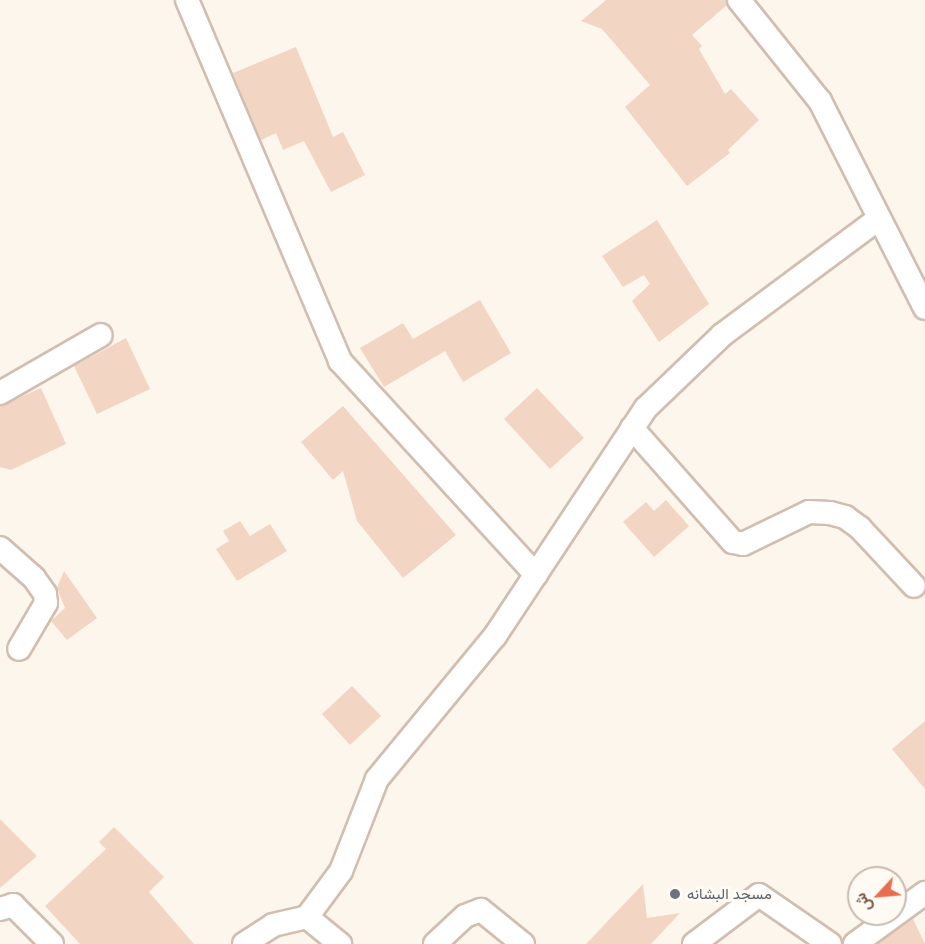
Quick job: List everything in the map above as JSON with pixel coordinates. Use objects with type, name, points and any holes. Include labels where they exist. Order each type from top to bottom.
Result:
[{"type":"street","points":[[187,0],[340,361],[536,575]]},
{"type":"street","points":[[739,0],[820,101],[854,162],[877,220],[925,308]]},
{"type":"street","points":[[244,944],[273,925],[307,917],[341,871],[377,779],[453,692],[536,575],[646,408],[722,335],[877,220]]},
{"type":"street","points":[[0,393],[101,335]]},
{"type":"street","points":[[632,428],[733,542],[743,544],[810,512],[830,513],[860,528],[914,586]]},
{"type":"street","points":[[0,548],[34,578],[45,594],[46,603],[19,648]]},
{"type":"street","points":[[855,944],[925,892]]},
{"type":"street","points":[[694,944],[756,895],[830,944]]},
{"type":"street","points":[[0,909],[13,904],[52,944]]},
{"type":"street","points":[[435,944],[465,916],[481,910],[523,944]]},
{"type":"street","points":[[307,917],[340,944]]},
{"type":"building","points":[[606,0],[726,0],[727,5],[692,35],[702,46],[699,49],[725,94],[731,89],[759,120],[728,150],[730,153],[687,186],[625,107],[650,85],[602,29],[581,21]]},
{"type":"building","points":[[296,47],[333,137],[343,132],[365,175],[331,192],[304,141],[283,150],[276,133],[261,140],[233,73]]},
{"type":"building","points":[[657,220],[709,304],[659,342],[632,301],[650,284],[644,275],[623,287],[602,256]]},
{"type":"building","points":[[480,300],[511,353],[463,382],[445,351],[384,387],[360,348],[403,323],[413,339]]},
{"type":"building","points":[[126,338],[150,389],[97,414],[74,366]]},
{"type":"building","points":[[41,388],[66,444],[11,470],[0,467],[0,406]]},
{"type":"building","points":[[537,388],[584,438],[550,469],[504,419]]},
{"type":"building","points":[[343,406],[456,535],[403,578],[357,521],[343,471],[333,480],[301,442]]},
{"type":"building","points":[[666,500],[689,526],[654,557],[623,522],[646,502],[654,511]]},
{"type":"building","points":[[240,521],[250,536],[270,524],[287,551],[237,581],[216,549],[229,541],[223,531]]},
{"type":"building","points":[[64,571],[97,618],[67,640],[51,621],[65,608],[57,588]]},
{"type":"building","points":[[352,686],[381,716],[350,745],[322,714]]},
{"type":"building","points":[[925,721],[925,789],[892,749]]},
{"type":"building","points":[[0,819],[37,856],[0,888]]},
{"type":"building","points":[[114,827],[164,877],[149,892],[194,944],[80,944],[45,906],[106,849],[99,842]]},
{"type":"building","points":[[643,884],[647,918],[680,913],[651,944],[586,944]]},
{"type":"building","points":[[913,919],[925,944],[878,944],[903,926],[907,926]]},
{"type":"place","name":"مسجد البشانه","points":[[675,894]]}]
